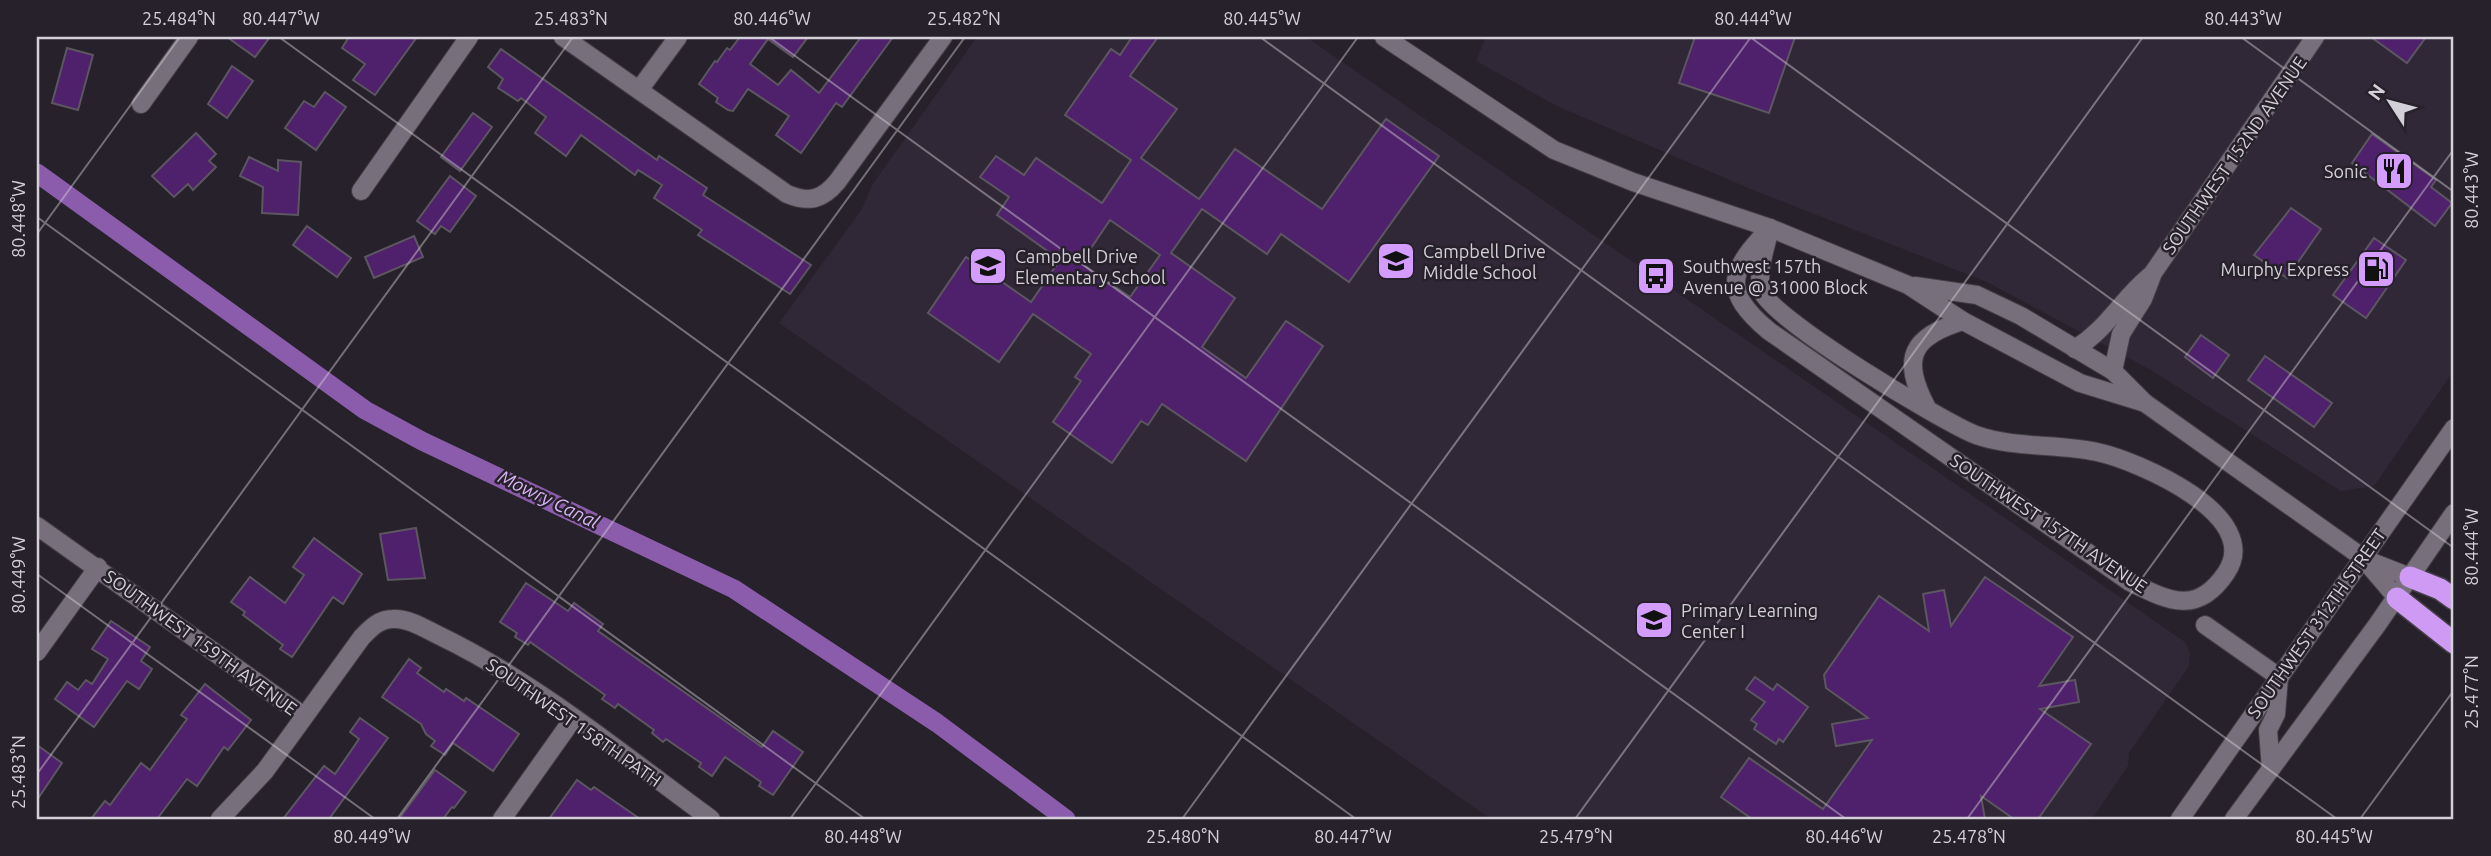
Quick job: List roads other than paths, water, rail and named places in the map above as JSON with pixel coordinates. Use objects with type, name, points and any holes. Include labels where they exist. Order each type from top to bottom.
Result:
[{"type":"highway","points":[[2410,577],[2440,589],[2454,599]]},
{"type":"highway","points":[[2397,598],[2454,643]]},
{"type":"street","points":[[141,104],[189,37]]},
{"type":"street","points":[[361,191],[469,37]]},
{"type":"street","points":[[563,37],[787,194],[812,200],[828,192],[943,37]]},
{"type":"street","points":[[639,90],[678,37]]},
{"type":"street","points":[[1384,37],[1468,96],[1554,150],[1633,182],[1770,228],[1908,285],[1963,321],[2080,383],[2145,403]]},
{"type":"street","name":"SOUTHWEST 152ND AVENUE","points":[[2113,371],[2121,334],[2143,299],[2153,273],[2315,37]]},
{"type":"street","name":"SOUTHWEST 157TH AVENUE","points":[[1770,228],[1760,276],[1767,302],[1889,388],[1962,428],[1992,440],[2017,445],[2100,453],[2162,478],[2216,514],[2228,526],[2234,540],[2233,557],[2228,571],[2208,594],[2197,601],[2169,600],[2130,582],[1769,331],[1741,303],[1736,273],[1741,258],[1770,228]]},
{"type":"street","name":"SOUTHWEST 152ND AVENUE","points":[[2075,349],[2100,332],[2130,293],[2153,273]]},
{"type":"street","points":[[1908,285],[1977,295],[2113,371],[2145,403],[2361,557],[2397,598]]},
{"type":"street","points":[[1926,406],[1911,372],[1912,356],[1921,342],[1936,329],[1963,321]]},
{"type":"street","name":"SOUTHWEST 312TH STREET","points":[[2180,819],[2361,557],[2454,428]]},
{"type":"street","points":[[2234,819],[2397,598],[2454,513]]},
{"type":"street","name":"SOUTHWEST 159TH AVENUE","points":[[37,526],[304,716]]},
{"type":"street","points":[[2361,557],[2410,577]]},
{"type":"street","points":[[37,652],[98,568]]},
{"type":"street","name":"SOUTHWEST 158TH PATH","points":[[304,716],[362,637],[376,623],[393,619],[413,623],[467,649],[519,680],[711,819]]},
{"type":"street","points":[[2205,625],[2279,677],[2276,715],[2268,730],[2271,769]]},
{"type":"street","points":[[220,819],[265,771],[304,716]]},
{"type":"street","points":[[502,819],[573,719]]},
{"type":"waterway","name":"Mowry Canal","points":[[37,173],[365,410],[422,441],[734,589],[937,723],[1066,819]]},
{"type":"place","name":"Sonic","points":[[2394,171]]},
{"type":"place","name":"Campbell Drive Middle School","points":[[1396,261]]},
{"type":"place","name":"Campbell Drive Elementary School","points":[[988,266]]},
{"type":"place","name":"Murphy Express","points":[[2376,269]]},
{"type":"place","name":"Southwest 157th Avenue @ 31000 Block","points":[[1656,276]]},
{"type":"place","name":"Primary Learning Center I","points":[[1654,620]]}]
